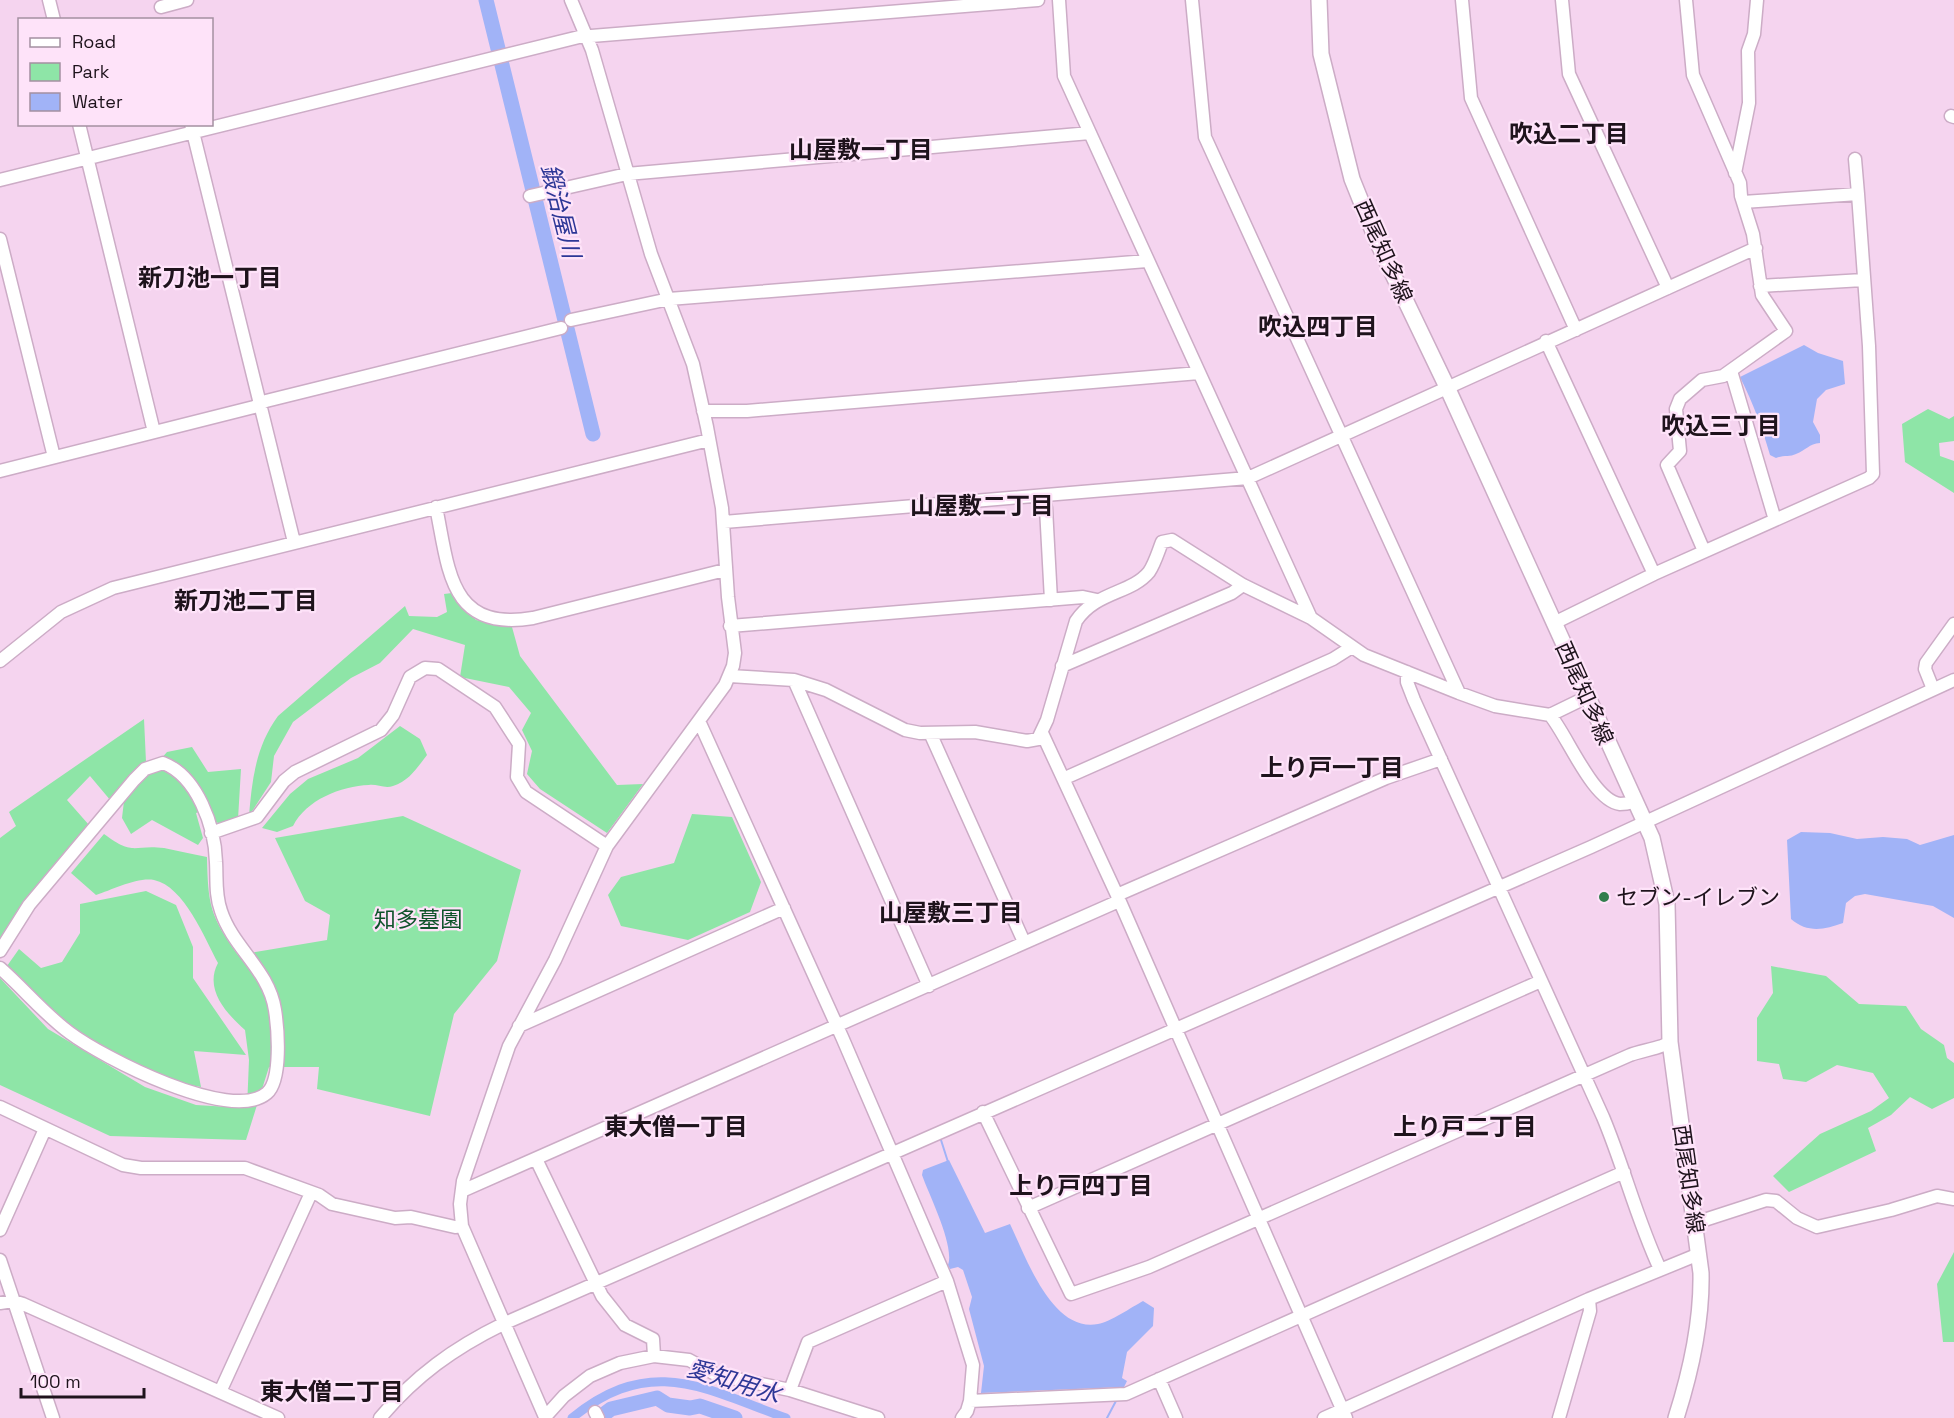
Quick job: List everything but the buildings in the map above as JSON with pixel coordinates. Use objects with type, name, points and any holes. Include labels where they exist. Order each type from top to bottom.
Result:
[{"type":"main road","name":"西尾知多線","points":[[1319,0],[1321,54],[1352,179],[1377,241],[1447,387],[1644,821],[1660,864],[1667,904],[1670,1042],[1699,1254],[1702,1299],[1698,1329],[1676,1418]]},
{"type":"street","points":[[49,0],[54,18]]},
{"type":"street","points":[[161,9],[187,0]]},
{"type":"street","points":[[572,0],[587,37],[651,254],[693,364],[723,522],[730,626],[735,653],[730,676],[607,846],[555,960],[519,1026],[490,1098],[462,1191],[460,1204],[462,1226],[545,1417],[564,1396],[590,1376],[620,1363],[654,1356],[689,1360],[717,1375],[790,1390],[878,1418]]},
{"type":"street","points":[[213,124],[579,37],[1038,0]]},
{"type":"street","points":[[1059,0],[1064,76],[1311,618]]},
{"type":"street","points":[[1192,0],[1205,137],[1459,693]]},
{"type":"street","points":[[1462,0],[1471,98],[1576,330]]},
{"type":"street","points":[[1562,0],[1569,74],[1668,288]]},
{"type":"street","points":[[1686,0],[1693,75],[1740,183],[1756,248],[1762,295],[1786,331],[1723,376],[1702,380],[1680,399],[1676,409],[1680,451],[1667,465],[1704,551]]},
{"type":"street","points":[[1735,173],[1749,103],[1748,51],[1754,34],[1757,0]]},
{"type":"street","points":[[80,126],[154,432]]},
{"type":"street","points":[[0,180],[88,159],[192,129],[294,542]]},
{"type":"street","points":[[534,196],[627,174],[1090,133]]},
{"type":"street","points":[[1554,623],[1654,574],[1869,478],[1873,474],[1855,159]]},
{"type":"street","points":[[1743,202],[1858,194]]},
{"type":"street","points":[[0,239],[54,457]]},
{"type":"street","points":[[723,522],[1248,478],[1546,341],[1576,330],[1756,248]]},
{"type":"street","points":[[0,471],[669,299],[1147,261]]},
{"type":"street","points":[[1760,286],[1863,280]]},
{"type":"street","points":[[1546,341],[1654,574]]},
{"type":"street","points":[[1731,371],[1775,520]]},
{"type":"street","points":[[703,411],[747,411],[1199,373]]},
{"type":"street","points":[[0,662],[61,612],[112,588],[709,440]]},
{"type":"street","points":[[1043,496],[1046,508],[1052,600]]},
{"type":"street","points":[[436,507],[450,576],[458,594],[469,608],[485,617],[502,621],[533,618],[725,570]]},
{"type":"street","points":[[730,676],[794,680],[826,690],[905,730],[931,735],[975,732],[1027,741],[1038,739],[1042,733],[1076,621],[1083,611],[1097,600],[1148,573],[1162,542],[1173,540],[1243,585],[1311,618],[1364,655],[1459,693],[1495,705],[1550,715],[1587,697]]},
{"type":"street","points":[[1062,666],[1075,663],[1232,593],[1243,585]]},
{"type":"street","points":[[730,626],[1083,597],[1097,600]]},
{"type":"street","points":[[1933,689],[1924,669],[1954,624]]},
{"type":"street","points":[[1065,778],[1333,659],[1352,647]]},
{"type":"street","points":[[211,833],[258,817],[284,781],[295,772],[381,730],[393,715],[411,676],[420,670],[431,668],[445,672],[495,707],[519,744],[517,777],[526,792],[607,846]]},
{"type":"street","points":[[1407,672],[1407,682],[1584,1076],[1624,1172],[1646,1239],[1660,1269]]},
{"type":"street","points":[[794,680],[929,986]]},
{"type":"street","points":[[380,1418],[431,1366],[474,1338],[503,1324],[596,1285],[1644,821],[1954,680]]},
{"type":"street","points":[[1550,715],[1595,786],[1607,798],[1619,804],[1634,802]]},
{"type":"street","points":[[699,721],[893,1153],[947,1281],[973,1365],[968,1411],[962,1418]]},
{"type":"street","points":[[1042,733],[1065,778],[1344,1413]]},
{"type":"street","points":[[931,735],[1024,942]]},
{"type":"street","points":[[462,1191],[929,986],[1118,898],[1386,778],[1441,759]]},
{"type":"street","points":[[0,951],[29,905],[145,769],[163,763],[176,768],[195,792],[211,833],[221,912],[227,927],[267,985],[275,1008],[275,1082],[266,1095],[258,1099],[240,1101],[186,1092],[102,1055],[59,1025],[0,968]]},
{"type":"street","points":[[519,1026],[784,908]]},
{"type":"street","points":[[1028,1208],[1541,981]]},
{"type":"street","points":[[983,1112],[1071,1294],[1149,1267],[1648,1048],[1666,1046],[1670,1042]]},
{"type":"street","points":[[0,1107],[123,1165],[141,1168],[245,1168],[311,1193],[332,1204],[395,1218],[411,1217],[455,1227],[462,1226]]},
{"type":"street","points":[[0,1230],[45,1129]]},
{"type":"street","points":[[536,1159],[596,1285],[626,1325],[653,1339],[654,1356]]},
{"type":"street","points":[[970,1401],[1126,1394],[1624,1172]]},
{"type":"street","points":[[220,1392],[311,1193]]},
{"type":"street","points":[[1695,1223],[1766,1200],[1776,1201],[1797,1218],[1817,1227],[1891,1210],[1937,1196],[1954,1198]]},
{"type":"street","points":[[1324,1418],[1344,1413],[1589,1299],[1699,1254]]},
{"type":"street","points":[[0,1260],[53,1418]]},
{"type":"street","points":[[790,1390],[808,1342],[947,1281]]},
{"type":"street","points":[[1559,1418],[1590,1311],[1589,1299]]},
{"type":"street","points":[[0,1303],[13,1300],[278,1418]]},
{"type":"street","points":[[1159,1379],[1176,1418]]},
{"type":"green space","points":[[1928,409],[1949,419],[1954,416],[1954,441],[1939,443],[1940,456],[1954,461],[1954,493],[1905,462],[1902,424]]},
{"type":"green space","points":[[452,593],[476,620],[512,627],[520,656],[617,785],[643,784],[607,833],[540,789],[527,774],[532,751],[522,730],[531,713],[509,687],[460,677],[465,645],[413,629],[380,663],[351,678],[293,722],[274,756],[271,782],[249,816],[256,763],[265,739],[278,716],[405,606],[409,616],[437,617],[447,612],[444,594]]},
{"type":"green space","points":[[144,719],[146,762],[111,801],[90,776],[67,800],[89,825],[0,944],[0,838],[16,826],[9,812]]},
{"type":"green space","points":[[400,726],[420,739],[427,755],[404,781],[390,787],[369,785],[347,788],[315,802],[306,809],[293,826],[277,832],[262,828],[290,794],[308,779],[358,758]]},
{"type":"green space","points":[[192,747],[208,772],[241,769],[238,819],[220,824],[212,820],[207,809],[196,813],[203,838],[198,845],[152,820],[131,834],[122,818],[124,801],[167,752]]},
{"type":"green space","points":[[692,814],[732,817],[761,882],[750,912],[688,940],[621,926],[608,895],[621,877],[674,863]]},
{"type":"green space","name":"知多墓園","points":[[403,816],[521,870],[497,961],[454,1014],[430,1116],[317,1089],[319,1067],[269,1067],[246,1140],[110,1136],[0,1085],[0,978],[48,1029],[145,1087],[196,1105],[247,1108],[249,1060],[245,1030],[219,1000],[214,982],[214,973],[218,963],[184,903],[165,884],[154,880],[132,882],[96,895],[71,873],[104,834],[128,847],[164,848],[207,857],[208,887],[212,909],[221,930],[238,955],[327,940],[330,915],[305,901],[275,838]]},
{"type":"green space","points":[[146,891],[176,905],[193,947],[193,978],[246,1055],[194,1051],[201,1087],[160,1078],[112,1055],[57,1015],[7,966],[19,949],[41,968],[62,962],[80,933],[80,904]]},
{"type":"green space","points":[[1771,966],[1826,976],[1859,1004],[1906,1006],[1921,1029],[1944,1045],[1947,1058],[1954,1063],[1954,1098],[1932,1109],[1910,1097],[1891,1115],[1868,1128],[1876,1151],[1789,1192],[1773,1176],[1820,1134],[1871,1111],[1889,1098],[1873,1073],[1837,1065],[1806,1082],[1783,1079],[1779,1064],[1757,1061],[1757,1018],[1773,993]]},
{"type":"green space","points":[[1954,1252],[1954,1342],[1943,1342],[1937,1284]]},
{"type":"water","points":[[1804,345],[1818,353],[1843,361],[1845,384],[1826,390],[1817,399],[1813,422],[1820,435],[1820,443],[1794,455],[1776,458],[1770,455],[1757,415],[1740,377]]},
{"type":"water","points":[[1801,832],[1830,833],[1857,839],[1883,837],[1907,839],[1920,845],[1954,835],[1954,918],[1933,906],[1865,894],[1855,896],[1846,903],[1843,923],[1816,929],[1803,927],[1791,919],[1787,840]]},
{"type":"water","points":[[949,1160],[985,1233],[1010,1224],[1043,1290],[1067,1317],[1082,1324],[1098,1324],[1143,1301],[1154,1308],[1153,1326],[1127,1352],[1122,1378],[1127,1381],[1124,1387],[981,1393],[984,1366],[969,1309],[972,1297],[963,1270],[958,1267],[950,1269],[948,1265],[949,1256],[945,1233],[922,1175],[923,1170]]},
{"type":"waterway","name":"鍛治屋川","points":[[486,0],[593,434]]},
{"type":"waterway","points":[[941,1140],[948,1162]]},
{"type":"waterway","name":"愛知用水","points":[[572,1418],[600,1398],[627,1387],[653,1382],[678,1383],[703,1388],[786,1418]]},
{"type":"waterway","points":[[599,1418],[611,1409],[657,1398],[668,1405],[690,1408],[700,1406],[735,1418]]},
{"type":"waterway","points":[[1107,1418],[1117,1399]]},
{"type":"place","name":"セブン-イレブン","points":[[1604,897]]},
{"type":"district","name":"吹込二丁目","points":[[1569,133]]},
{"type":"district","name":"山屋敷一丁目","points":[[861,149]]},
{"type":"district","name":"新刀池一丁目","points":[[210,277]]},
{"type":"district","name":"吹込四丁目","points":[[1318,326]]},
{"type":"district","name":"吹込三丁目","points":[[1721,425]]},
{"type":"district","name":"山屋敷二丁目","points":[[982,505]]},
{"type":"district","name":"新刀池二丁目","points":[[246,600]]},
{"type":"district","name":"上り戸一丁目","points":[[1332,767]]},
{"type":"district","name":"山屋敷三丁目","points":[[951,912]]},
{"type":"district","name":"東大僧一丁目","points":[[676,1126]]},
{"type":"district","name":"上り戸二丁目","points":[[1465,1126]]},
{"type":"district","name":"上り戸四丁目","points":[[1081,1185]]},
{"type":"district","name":"東大僧二丁目","points":[[332,1391]]}]
